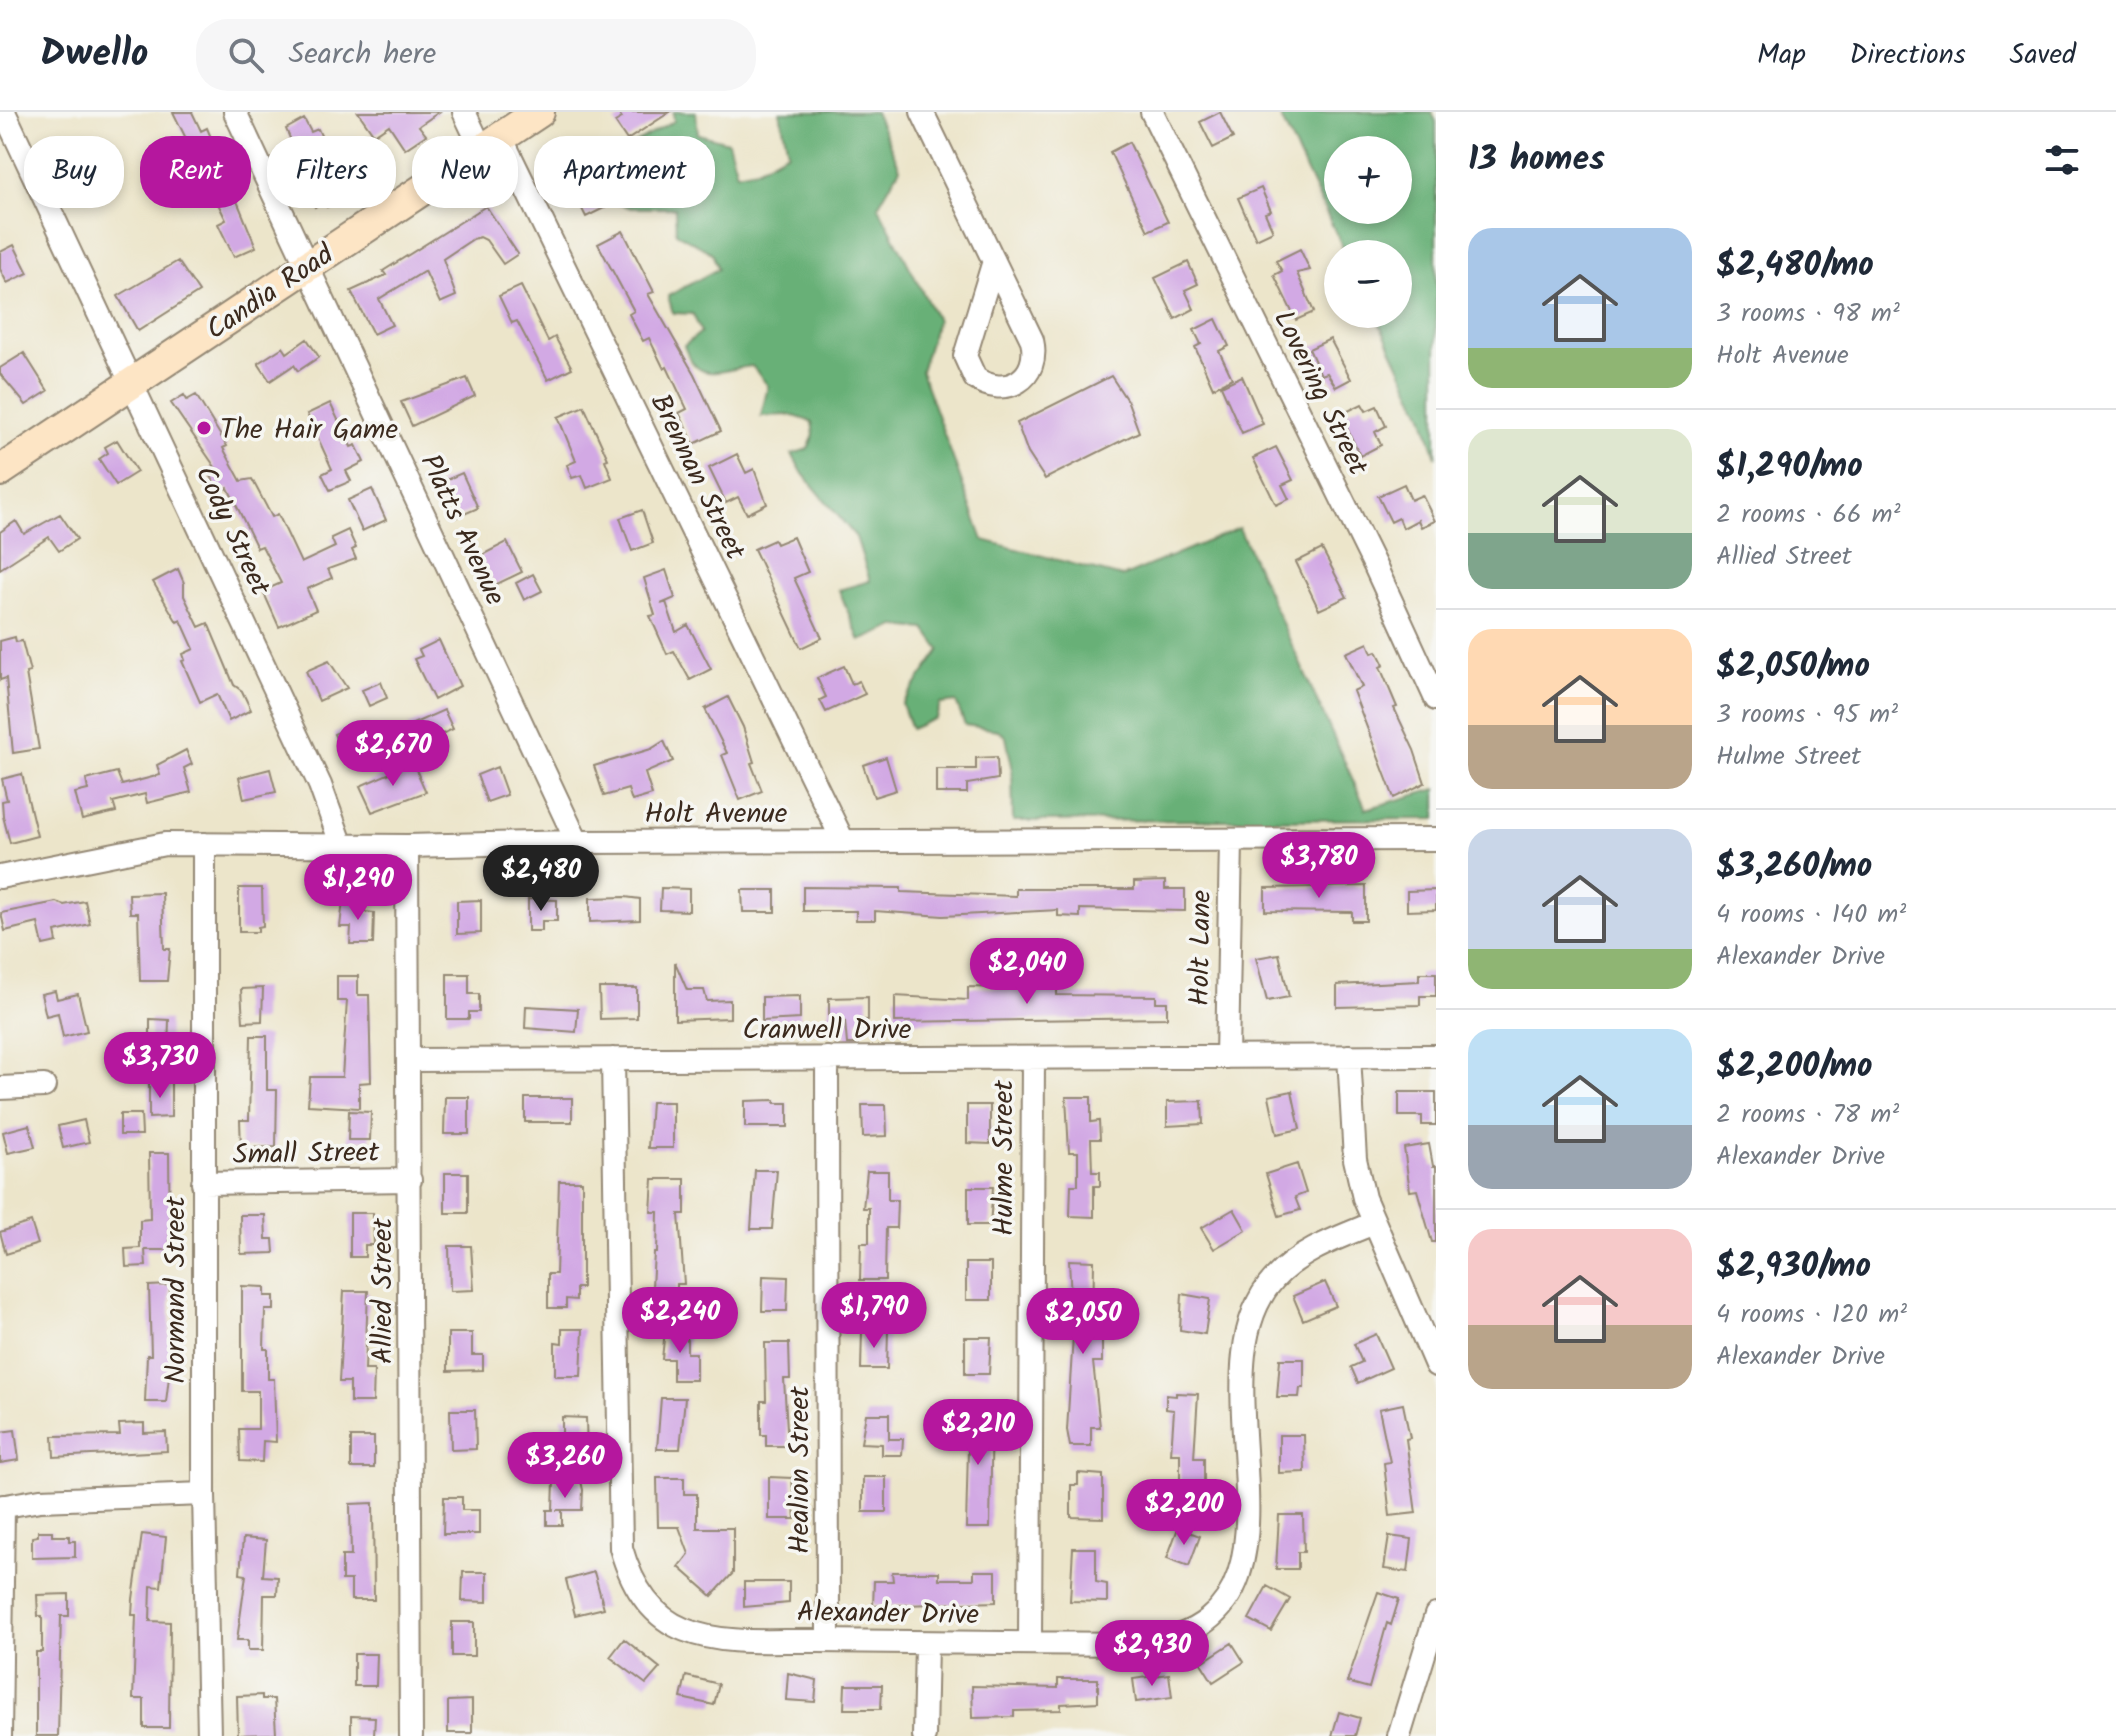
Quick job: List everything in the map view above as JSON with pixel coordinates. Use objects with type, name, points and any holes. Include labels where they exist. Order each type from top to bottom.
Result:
[{"type":"main road","name":"Candia Road","points":[[503,136],[539,112]]},
{"type":"main road","name":"Candia Road","points":[[0,471],[412,196]]},
{"type":"street","name":"Cody Street","points":[[4,112],[320,785],[342,846]]},
{"type":"street","name":"Platts Avenue","points":[[235,112],[577,842]]},
{"type":"street","name":"Brennan Street","points":[[464,112],[486,136]]},
{"type":"street","points":[[922,112],[994,261],[1035,351],[1028,374],[1019,382],[996,388],[975,378],[965,356],[994,261]]},
{"type":"street","name":"Lovering Street","points":[[1152,112],[1409,635],[1436,699]]},
{"type":"street","name":"Brennan Street","points":[[518,195],[843,841]]},
{"type":"street","name":"Holt Avenue","points":[[0,877],[165,844],[407,846],[577,842],[1436,839]]},
{"type":"street","name":"Holt Lane","points":[[1227,1057],[1231,841]]},
{"type":"street","name":"Normand Street","points":[[204,844],[204,1494],[209,1736]]},
{"type":"street","name":"Allied Street","points":[[407,846],[411,1736]]},
{"type":"street","points":[[1349,1056],[1355,1159],[1364,1198],[1436,1365]]},
{"type":"street","name":"Cranwell Drive","points":[[410,1060],[1436,1056]]},
{"type":"street","name":"Healion Street","points":[[827,1058],[828,1641]]},
{"type":"street","name":"Hulme Street","points":[[1030,1643],[1033,1058]]},
{"type":"street","name":"Alexander Drive","points":[[613,1059],[619,1526],[626,1568],[650,1606],[666,1621],[686,1631],[728,1639],[926,1644],[1166,1641],[1205,1623],[1231,1590],[1245,1551],[1244,1381],[1246,1339],[1251,1318],[1272,1280],[1288,1265],[1374,1223]]},
{"type":"street","points":[[0,1088],[44,1086]]},
{"type":"street","name":"Small Street","points":[[203,1183],[410,1180]]},
{"type":"street","points":[[0,1736],[2,1506],[69,1499],[204,1494]]},
{"type":"street","points":[[1399,1736],[1436,1615]]},
{"type":"street","points":[[924,1736],[926,1644]]},
{"type":"green space","points":[[673,112],[696,112],[698,134],[706,136],[647,136],[674,121]]},
{"type":"green space","points":[[780,112],[875,112],[900,168],[878,206],[937,320],[921,371],[983,540],[1122,577],[1239,528],[1366,809],[1436,789],[1436,819],[1013,821],[1012,766],[1006,737],[998,730],[965,725],[956,702],[940,704],[936,718],[911,729],[902,704],[940,650],[925,629],[896,626],[860,641],[839,590],[870,581],[856,537],[803,474],[792,454],[808,449],[814,435],[812,422],[791,415],[761,416],[768,386],[752,366],[719,372],[702,371],[690,358],[684,346],[701,332],[693,314],[673,313],[668,296],[718,269],[712,253],[676,233],[675,208],[715,208],[715,139],[728,142],[737,173],[757,169],[788,152]]},
{"type":"green space","points":[[1278,112],[1432,112],[1436,122],[1436,457],[1423,415],[1382,328],[1412,328],[1412,240],[1339,240],[1332,224],[1412,224],[1412,136],[1324,136],[1324,208]]},
{"type":"building","points":[[173,112],[192,112],[201,131],[207,128],[210,136],[185,136]]},
{"type":"building","points":[[358,112],[439,112],[419,126],[426,135],[412,136],[412,144],[405,149],[389,125],[374,135]]},
{"type":"building","points":[[618,112],[670,112],[633,136],[624,136],[615,122],[622,118]]},
{"type":"building","points":[[1220,112],[1233,138],[1213,148],[1200,122]]},
{"type":"building","points":[[304,119],[311,132],[318,129],[321,136],[289,136],[286,129]]},
{"type":"building","points":[[1129,142],[1168,222],[1148,231],[1110,152]]},
{"type":"building","points":[[1261,188],[1271,211],[1265,213],[1273,231],[1256,239],[1238,198]]},
{"type":"building","points":[[220,208],[240,208],[256,247],[234,257],[218,224],[226,220]]},
{"type":"building","points":[[483,208],[487,208],[518,254],[503,264],[486,240],[480,237],[473,239],[443,259],[456,296],[440,303],[425,271],[379,299],[392,325],[373,334],[351,291],[386,275],[383,271]]},
{"type":"building","points":[[582,208],[604,208],[586,217]]},
{"type":"building","points":[[623,231],[654,292],[648,294],[694,374],[721,431],[694,444],[679,413],[687,409],[667,367],[664,369],[649,338],[643,341],[629,314],[634,311],[598,244]]},
{"type":"building","points":[[14,245],[28,273],[7,283],[0,269],[0,252]]},
{"type":"building","points":[[1300,249],[1310,270],[1297,273],[1314,312],[1296,320],[1274,275],[1282,271],[1276,261]]},
{"type":"building","points":[[178,261],[199,292],[138,331],[118,296]]},
{"type":"building","points":[[1188,262],[1198,284],[1185,290],[1194,309],[1175,319],[1155,278]]},
{"type":"building","points":[[521,286],[548,341],[555,337],[572,368],[548,380],[517,321],[512,323],[499,296]]},
{"type":"building","points":[[1216,319],[1229,346],[1219,351],[1232,378],[1213,388],[1195,347],[1201,344],[1194,330]]},
{"type":"building","points":[[307,339],[319,357],[298,371],[294,365],[270,381],[258,363],[283,347],[287,353]]},
{"type":"building","points":[[1330,339],[1351,379],[1336,387],[1327,373],[1321,375],[1309,349]]},
{"type":"building","points":[[24,353],[48,391],[26,405],[0,374],[0,368]]},
{"type":"building","points":[[1111,376],[1128,402],[1139,432],[1045,479],[1028,453],[1017,423]]},
{"type":"building","points":[[1242,376],[1263,424],[1242,433],[1221,386]]},
{"type":"building","points":[[467,378],[475,396],[412,426],[401,402]]},
{"type":"building","points":[[184,395],[187,400],[196,395],[227,446],[223,448],[241,481],[252,479],[272,517],[278,514],[301,563],[335,547],[331,538],[348,530],[356,548],[352,550],[356,559],[328,569],[332,578],[307,589],[316,610],[279,627],[263,591],[281,583],[262,546],[257,548],[228,488],[219,492],[208,470],[215,467],[171,403]]},
{"type":"building","points":[[330,403],[351,447],[356,445],[364,462],[346,471],[351,481],[330,490],[322,474],[332,469],[307,414]]},
{"type":"building","points":[[1362,404],[1366,411],[1377,406],[1386,426],[1375,432],[1381,445],[1360,456],[1345,424],[1349,422],[1344,413]]},
{"type":"building","points":[[584,406],[608,459],[605,460],[612,478],[587,488],[582,475],[572,478],[567,465],[576,461],[558,417]]},
{"type":"building","points":[[117,440],[137,472],[116,485],[99,459],[108,453],[105,447]]},
{"type":"building","points":[[1276,447],[1293,480],[1282,485],[1289,499],[1276,505],[1253,458]]},
{"type":"building","points":[[737,454],[746,473],[754,469],[767,504],[747,514],[738,497],[726,503],[709,468]]},
{"type":"building","points":[[462,473],[478,508],[455,518],[439,483]]},
{"type":"building","points":[[1404,484],[1411,500],[1422,495],[1435,521],[1421,527],[1418,520],[1403,528],[1399,518],[1391,522],[1378,496]]},
{"type":"building","points":[[372,489],[386,520],[362,531],[348,500]]},
{"type":"building","points":[[642,510],[653,543],[632,551],[620,518]]},
{"type":"building","points":[[60,514],[77,539],[59,551],[49,537],[0,569],[0,532],[16,521],[24,534]]},
{"type":"building","points":[[793,537],[808,572],[794,578],[822,638],[801,648],[754,549],[774,540],[776,544]]},
{"type":"building","points":[[507,542],[522,572],[495,585],[480,556]]},
{"type":"building","points":[[1322,549],[1347,597],[1319,610],[1296,562]]},
{"type":"building","points":[[178,569],[184,583],[184,596],[199,627],[208,623],[234,685],[242,691],[251,710],[229,721],[217,694],[200,702],[182,661],[185,660],[183,654],[194,649],[181,620],[177,622],[153,582]]},
{"type":"building","points":[[666,570],[675,598],[661,604],[666,602],[676,632],[688,625],[711,669],[690,680],[674,651],[667,654],[650,616],[655,615],[644,578]]},
{"type":"building","points":[[533,574],[542,591],[524,600],[516,583]]},
{"type":"building","points":[[15,637],[16,642],[22,641],[30,672],[26,673],[39,749],[13,753],[6,678],[0,680],[0,641]]},
{"type":"building","points":[[439,640],[460,686],[434,700],[414,659],[422,656],[419,650]]},
{"type":"building","points":[[1368,643],[1372,653],[1377,651],[1384,665],[1380,667],[1397,707],[1394,708],[1414,750],[1425,783],[1394,798],[1353,691],[1362,687],[1346,653]]},
{"type":"building","points":[[329,661],[347,688],[319,701],[306,671]]},
{"type":"building","points":[[844,666],[852,684],[859,681],[865,694],[826,712],[820,700],[826,697],[817,678]]},
{"type":"building","points":[[381,682],[387,698],[369,706],[362,690]]},
{"type":"building","points":[[728,697],[743,727],[754,762],[751,763],[762,791],[740,800],[722,755],[727,753],[705,709]]},
{"type":"building","points":[[444,710],[453,729],[417,746],[408,726]]},
{"type":"building","points":[[354,725],[365,749],[345,758],[334,734]]},
{"type":"building","points":[[664,741],[673,761],[645,773],[652,795],[632,801],[628,789],[604,796],[594,766],[651,749]]},
{"type":"building","points":[[186,750],[192,764],[184,768],[191,792],[147,803],[145,794],[113,802],[116,812],[82,820],[75,793],[88,790],[86,780],[117,772],[122,785],[160,775],[157,765]]},
{"type":"building","points":[[886,757],[896,790],[874,797],[863,765]]},
{"type":"building","points":[[997,757],[998,779],[967,784],[967,793],[936,793],[936,769],[976,769],[976,758]]},
{"type":"building","points":[[413,763],[426,792],[372,812],[360,786]]},
{"type":"building","points":[[497,767],[507,795],[487,802],[477,775]]},
{"type":"building","points":[[270,769],[276,792],[244,799],[239,777]]},
{"type":"building","points":[[22,774],[37,836],[10,843],[3,816],[2,801],[7,800],[2,779]]},
{"type":"building","points":[[1165,881],[1165,889],[1185,889],[1185,911],[1080,909],[1080,917],[1058,916],[1058,910],[943,916],[875,911],[875,920],[856,920],[856,911],[803,911],[803,887],[901,888],[901,892],[1016,896],[1016,889],[1134,889],[1134,882]]},
{"type":"building","points":[[1366,886],[1366,921],[1352,921],[1352,912],[1265,911],[1265,888]]},
{"type":"building","points":[[239,888],[262,888],[263,926],[258,927],[258,932],[239,932]]},
{"type":"building","points":[[661,888],[689,889],[689,911],[660,910]]},
{"type":"building","points":[[742,890],[775,890],[775,912],[743,912]]},
{"type":"building","points":[[1436,890],[1436,910],[1407,911],[1407,891]]},
{"type":"building","points":[[162,893],[164,949],[170,949],[167,981],[140,981],[138,913],[130,913],[129,894]]},
{"type":"building","points":[[590,898],[640,899],[640,920],[590,922]]},
{"type":"building","points":[[528,899],[557,900],[557,921],[542,921],[542,931],[528,931]]},
{"type":"building","points":[[481,900],[481,933],[457,934],[457,901]]},
{"type":"building","points":[[85,901],[90,924],[55,932],[57,942],[43,945],[38,923],[5,931],[1,913],[56,902],[64,905]]},
{"type":"building","points":[[343,901],[365,901],[365,912],[374,913],[373,944],[350,944],[351,927],[340,927]]},
{"type":"building","points":[[1279,954],[1289,997],[1267,1001],[1256,958]]},
{"type":"building","points":[[675,962],[687,990],[704,990],[707,1001],[730,1000],[730,1018],[675,1020]]},
{"type":"building","points":[[1419,973],[1436,973],[1436,996],[1420,996],[1420,1005],[1337,1007],[1337,985],[1419,981]]},
{"type":"building","points":[[447,974],[469,974],[469,994],[479,994],[479,1012],[469,1012],[469,1019],[447,1019]]},
{"type":"building","points":[[337,976],[358,976],[358,995],[369,995],[371,1082],[359,1083],[359,1108],[308,1105],[310,1077],[342,1077],[347,1001],[337,1001]]},
{"type":"building","points":[[1057,983],[1057,995],[1156,996],[1156,1002],[1167,1002],[1167,1018],[895,1022],[895,996],[968,1000],[968,987],[1008,988],[1008,985]]},
{"type":"building","points":[[263,988],[262,1021],[243,1022],[241,989]]},
{"type":"building","points":[[599,988],[637,988],[637,1018],[600,1019]]},
{"type":"building","points":[[55,991],[57,999],[78,994],[87,1031],[63,1037],[58,1013],[46,1016],[41,994]]},
{"type":"building","points":[[800,996],[800,1019],[762,1021],[762,997]]},
{"type":"building","points":[[868,997],[868,1020],[858,1020],[858,1044],[847,1044],[845,1021],[829,1021],[829,998]]},
{"type":"building","points":[[526,1006],[578,1009],[576,1032],[525,1028]]},
{"type":"building","points":[[150,1019],[169,1020],[168,1051],[150,1051]]},
{"type":"building","points":[[251,1036],[267,1036],[267,1090],[277,1090],[276,1147],[241,1148],[240,1120],[249,1120]]},
{"type":"building","points":[[149,1082],[171,1082],[171,1117],[149,1118]]},
{"type":"building","points":[[1292,1091],[1300,1129],[1277,1134],[1269,1096]]},
{"type":"building","points":[[1399,1092],[1436,1092],[1436,1125],[1422,1125],[1422,1116],[1399,1116]]},
{"type":"building","points":[[445,1097],[469,1097],[469,1134],[444,1134]]},
{"type":"building","points":[[1066,1097],[1091,1097],[1091,1122],[1099,1121],[1100,1139],[1091,1139],[1092,1172],[1100,1172],[1100,1186],[1094,1186],[1094,1217],[1070,1216],[1071,1185],[1078,1185],[1078,1152],[1069,1152]]},
{"type":"building","points":[[525,1098],[572,1098],[572,1122],[525,1122]]},
{"type":"building","points":[[775,1100],[775,1103],[788,1103],[788,1127],[745,1127],[745,1101]]},
{"type":"building","points":[[1202,1101],[1203,1124],[1167,1126],[1167,1102]]},
{"type":"building","points":[[651,1102],[673,1102],[673,1148],[648,1148]]},
{"type":"building","points":[[862,1105],[886,1105],[887,1136],[863,1137]]},
{"type":"building","points":[[967,1105],[990,1105],[990,1144],[967,1143]]},
{"type":"building","points":[[349,1111],[371,1112],[370,1140],[348,1140]]},
{"type":"building","points":[[120,1114],[141,1114],[142,1135],[120,1135]]},
{"type":"building","points":[[84,1120],[89,1142],[63,1148],[58,1126]]},
{"type":"building","points":[[29,1125],[35,1147],[8,1153],[3,1132]]},
{"type":"building","points":[[1429,1144],[1433,1166],[1436,1166],[1436,1242],[1432,1242],[1417,1190],[1410,1191],[1404,1148]]},
{"type":"building","points":[[149,1153],[169,1153],[170,1250],[145,1250],[146,1266],[126,1267],[125,1249],[140,1248],[140,1220],[150,1219]]},
{"type":"building","points":[[1297,1164],[1306,1193],[1295,1197],[1300,1210],[1279,1216],[1266,1174]]},
{"type":"building","points":[[755,1170],[777,1170],[772,1229],[751,1229]]},
{"type":"building","points":[[867,1171],[888,1171],[888,1200],[897,1200],[896,1228],[886,1228],[885,1280],[860,1280],[861,1243],[869,1243],[869,1208],[863,1208]]},
{"type":"building","points":[[445,1173],[468,1173],[468,1213],[445,1213]]},
{"type":"building","points":[[653,1179],[685,1179],[685,1214],[679,1214],[684,1284],[677,1284],[677,1300],[655,1300],[652,1287],[658,1212],[651,1212]]},
{"type":"building","points":[[559,1181],[582,1181],[582,1288],[576,1288],[576,1300],[566,1299],[566,1308],[548,1308],[548,1274],[556,1274]]},
{"type":"building","points":[[968,1187],[993,1187],[990,1225],[968,1225]]},
{"type":"building","points":[[1234,1209],[1246,1230],[1214,1249],[1201,1228]]},
{"type":"building","points":[[350,1213],[373,1213],[374,1245],[365,1245],[365,1257],[350,1257]]},
{"type":"building","points":[[240,1215],[265,1215],[266,1239],[273,1239],[274,1253],[241,1254]]},
{"type":"building","points":[[31,1222],[38,1244],[6,1254],[0,1232]]},
{"type":"building","points":[[449,1246],[471,1246],[474,1290],[450,1291]]},
{"type":"building","points":[[1069,1260],[1094,1261],[1093,1328],[1102,1328],[1102,1362],[1093,1362],[1100,1427],[1091,1427],[1091,1446],[1070,1446],[1067,1430],[1073,1336]]},
{"type":"building","points":[[966,1263],[991,1263],[991,1300],[966,1300]]},
{"type":"building","points":[[763,1276],[788,1277],[787,1311],[762,1311]]},
{"type":"building","points":[[1325,1282],[1336,1306],[1303,1320],[1293,1296]]},
{"type":"building","points":[[170,1285],[170,1368],[166,1402],[145,1402],[147,1355],[151,1355],[149,1286]]},
{"type":"building","points":[[242,1286],[265,1287],[265,1296],[274,1296],[274,1310],[265,1310],[264,1349],[268,1349],[268,1379],[274,1379],[276,1442],[263,1441],[262,1462],[240,1461],[239,1429],[258,1429],[258,1391],[242,1391]]},
{"type":"building","points":[[344,1291],[368,1291],[365,1370],[374,1370],[373,1402],[350,1402],[350,1382],[339,1382]]},
{"type":"building","points":[[1182,1294],[1210,1299],[1205,1334],[1180,1330]]},
{"type":"building","points":[[562,1329],[583,1329],[581,1376],[555,1376],[555,1342],[562,1343]]},
{"type":"building","points":[[665,1330],[687,1330],[687,1353],[696,1353],[696,1380],[673,1380],[673,1359],[662,1359]]},
{"type":"building","points":[[862,1330],[888,1330],[887,1369],[861,1369]]},
{"type":"building","points":[[448,1333],[472,1333],[472,1355],[483,1355],[483,1370],[448,1371]]},
{"type":"building","points":[[1376,1334],[1391,1368],[1358,1383],[1351,1367],[1362,1362],[1354,1344]]},
{"type":"building","points":[[965,1337],[991,1337],[989,1374],[965,1374]]},
{"type":"building","points":[[765,1343],[789,1343],[790,1379],[784,1379],[788,1446],[766,1446],[766,1435],[761,1435],[761,1401],[766,1401]]},
{"type":"building","points":[[1280,1359],[1304,1359],[1304,1388],[1300,1388],[1299,1397],[1277,1397]]},
{"type":"building","points":[[1176,1393],[1198,1394],[1194,1458],[1204,1458],[1204,1497],[1180,1498],[1180,1454],[1171,1454],[1174,1410],[1166,1409],[1166,1395],[1176,1396]]},
{"type":"building","points":[[661,1398],[685,1398],[680,1449],[657,1449]]},
{"type":"building","points":[[1403,1404],[1410,1438],[1406,1439],[1416,1513],[1390,1516],[1384,1463],[1390,1462],[1379,1409]]},
{"type":"building","points":[[450,1410],[475,1410],[476,1449],[451,1450]]},
{"type":"building","points":[[967,1411],[992,1411],[990,1528],[966,1528],[968,1448],[954,1446],[954,1431],[967,1431]]},
{"type":"building","points":[[866,1414],[889,1414],[889,1439],[903,1439],[902,1455],[882,1455],[882,1444],[861,1443]]},
{"type":"building","points":[[562,1417],[586,1418],[587,1453],[562,1453]]},
{"type":"building","points":[[144,1423],[144,1433],[166,1432],[167,1451],[54,1457],[53,1436],[120,1435],[119,1424]]},
{"type":"building","points":[[15,1430],[19,1460],[0,1463],[0,1432]]},
{"type":"building","points":[[1279,1435],[1304,1435],[1305,1472],[1279,1473]]},
{"type":"building","points":[[351,1437],[374,1437],[374,1468],[351,1468]]},
{"type":"building","points":[[1078,1473],[1103,1475],[1103,1518],[1071,1517],[1071,1485],[1078,1485]]},
{"type":"building","points":[[769,1477],[792,1478],[795,1519],[769,1519]]},
{"type":"building","points":[[863,1477],[886,1477],[886,1512],[863,1512]]},
{"type":"building","points":[[657,1478],[684,1478],[684,1494],[697,1494],[697,1528],[733,1528],[733,1573],[712,1596],[679,1567],[689,1554],[679,1527],[658,1527]]},
{"type":"building","points":[[554,1481],[581,1481],[583,1490],[582,1510],[562,1510],[562,1525],[547,1525],[547,1510],[553,1510]]},
{"type":"building","points":[[444,1497],[462,1497],[462,1510],[479,1510],[479,1534],[443,1534]]},
{"type":"building","points":[[373,1503],[374,1600],[351,1600],[351,1580],[342,1580],[342,1556],[351,1556],[350,1504]]},
{"type":"building","points":[[1279,1515],[1303,1515],[1304,1552],[1298,1552],[1298,1569],[1276,1569]]},
{"type":"building","points":[[1178,1528],[1200,1536],[1189,1566],[1167,1558]]},
{"type":"building","points":[[38,1531],[52,1531],[52,1536],[69,1536],[69,1541],[75,1541],[75,1557],[32,1558],[32,1537],[38,1536]]},
{"type":"building","points":[[142,1534],[166,1537],[161,1587],[151,1586],[150,1621],[170,1622],[169,1728],[144,1728],[144,1699],[133,1699],[136,1615],[132,1615]]},
{"type":"building","points":[[1389,1536],[1412,1539],[1408,1572],[1384,1569]]},
{"type":"building","points":[[243,1538],[266,1540],[263,1576],[278,1577],[277,1595],[264,1595],[263,1650],[248,1650],[248,1640],[237,1640],[246,1575],[240,1574]]},
{"type":"building","points":[[1073,1548],[1096,1548],[1096,1582],[1107,1584],[1107,1602],[1070,1601]]},
{"type":"building","points":[[974,1571],[996,1571],[996,1602],[873,1606],[874,1581],[893,1581],[892,1572],[939,1572],[939,1579],[974,1579]]},
{"type":"building","points":[[463,1572],[487,1572],[487,1602],[462,1601]]},
{"type":"building","points":[[594,1572],[604,1608],[575,1615],[566,1580]]},
{"type":"building","points":[[744,1582],[789,1582],[789,1603],[744,1607]]},
{"type":"building","points":[[1267,1586],[1290,1599],[1271,1631],[1249,1619]]},
{"type":"building","points":[[1378,1592],[1399,1599],[1391,1625],[1387,1623],[1369,1688],[1347,1682]]},
{"type":"building","points":[[69,1594],[69,1616],[61,1616],[58,1736],[36,1736],[36,1652],[42,1652],[42,1616],[38,1616],[37,1595]]},
{"type":"building","points":[[452,1622],[474,1622],[474,1656],[452,1656]]},
{"type":"building","points":[[624,1639],[660,1668],[646,1684],[610,1657]]},
{"type":"building","points":[[1232,1643],[1244,1662],[1213,1682],[1201,1663]]},
{"type":"building","points":[[354,1654],[377,1654],[376,1686],[354,1686]]},
{"type":"building","points":[[788,1673],[817,1680],[815,1702],[786,1700]]},
{"type":"building","points":[[1169,1674],[1172,1697],[1136,1702],[1133,1679]]},
{"type":"building","points":[[686,1676],[719,1684],[714,1705],[681,1698]]},
{"type":"building","points":[[1058,1679],[1098,1679],[1098,1702],[1061,1704],[1061,1710],[1014,1711],[1014,1717],[973,1718],[972,1686],[1058,1688]]},
{"type":"building","points":[[845,1685],[882,1685],[881,1709],[844,1709]]},
{"type":"building","points":[[262,1695],[262,1699],[274,1699],[276,1734],[238,1735],[237,1696]]},
{"type":"building","points":[[472,1700],[472,1733],[448,1733],[448,1701]]},
{"type":"building","points":[[1339,1712],[1360,1718],[1355,1736],[1332,1736]]},
{"type":"building","points":[[351,1716],[375,1717],[374,1736],[351,1736]]},
{"type":"place","name":"The Hair Game","points":[[204,428]]}]
